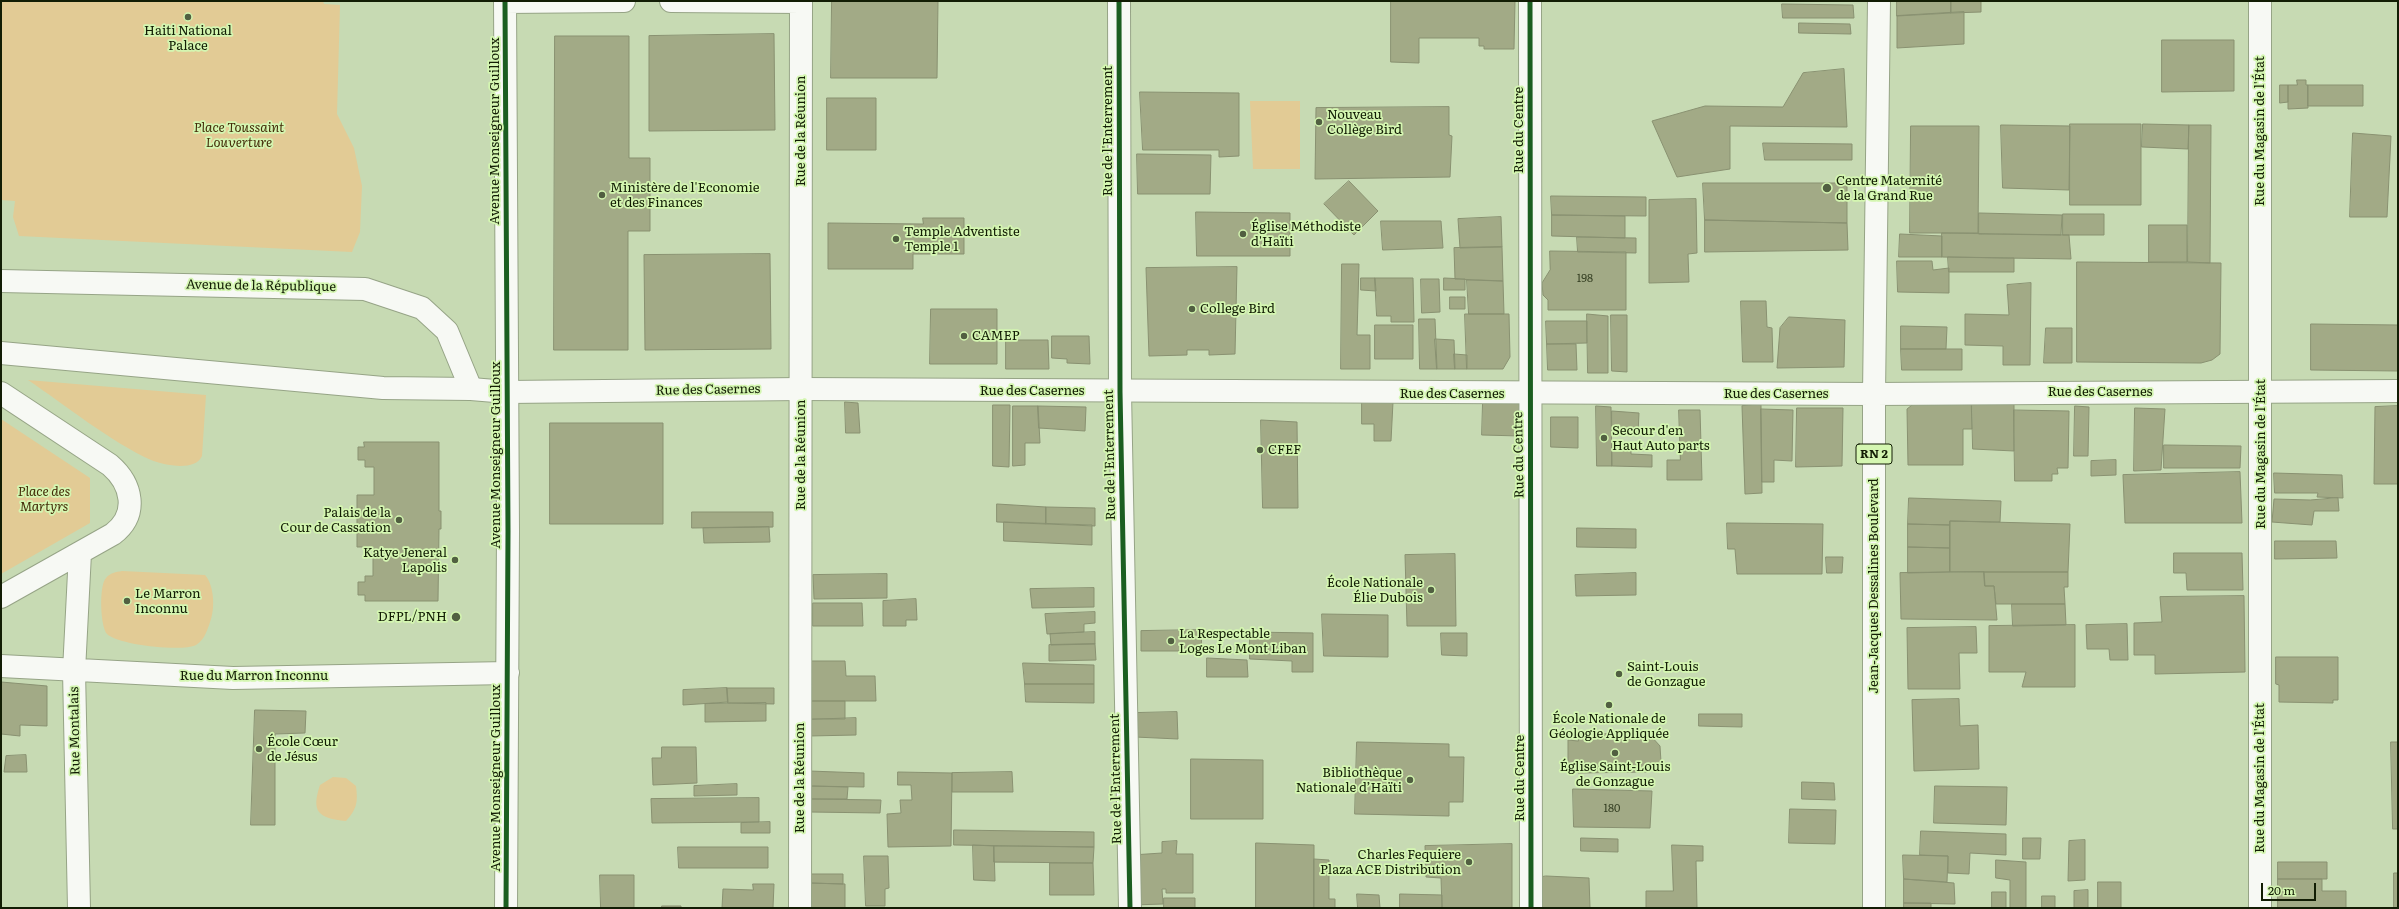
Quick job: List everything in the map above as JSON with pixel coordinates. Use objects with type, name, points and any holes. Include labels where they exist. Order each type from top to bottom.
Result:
[{"type":"street","points":[[506,1],[624,1]]},
{"type":"street","name":"Avenue Monseigneur Guilloux","points":[[506,1],[508,673],[506,908]]},
{"type":"street","points":[[671,1],[801,1]]},
{"type":"street","name":"Rue de la Réunion","points":[[800,908],[801,1]]},
{"type":"street","name":"Rue de l'Enterrement","points":[[1119,1],[1120,392],[1130,908]]},
{"type":"street","name":"Rue du Centre","points":[[1530,1],[1529,394],[1532,544],[1530,908]]},
{"type":"street","name":"Jean-Jacques Dessalines Boulevard","points":[[1874,908],[1874,394],[1879,1]]},
{"type":"street","name":"Rue du Magasin de l'État","points":[[2260,1],[2260,908]]},
{"type":"street","name":"Avenue de la République","points":[[1,281],[365,289],[422,308],[447,331],[471,389]]},
{"type":"street","points":[[1,353],[383,388],[471,389],[507,392]]},
{"type":"street","name":"Rue des Casernes","points":[[507,392],[801,389],[1529,394],[2398,391]]},
{"type":"street","points":[[1,393],[113,468],[122,477],[127,487],[130,503],[128,516],[121,528],[80,554],[1,597]]},
{"type":"street","name":"Rue Montalais","points":[[79,908],[74,671],[80,554]]},
{"type":"street","name":"Rue du Marron Inconnu","points":[[1,666],[74,671],[233,678],[508,673]]},
{"type":"green space","name":"Place Toussaint Louverture","points":[[1,1],[323,1],[324,4],[340,5],[337,114],[354,148],[362,186],[360,232],[352,252],[19,236],[13,217],[15,201],[1,200]]},
{"type":"green space","points":[[1250,101],[1300,101],[1300,169],[1253,169]]},
{"type":"green space","points":[[28,380],[206,395],[202,456],[198,461],[186,466],[163,464],[151,460],[88,423]]},
{"type":"green space","name":"Place des Martyrs","points":[[1,419],[90,478],[90,523],[1,574]]},
{"type":"green space","points":[[122,571],[205,575],[212,590],[213,608],[209,626],[202,640],[196,645],[178,648],[136,644],[113,638],[107,634],[103,623],[101,606],[102,589],[106,578],[109,575]]},
{"type":"green space","points":[[333,777],[346,778],[356,786],[357,797],[355,809],[346,821],[329,818],[319,812],[317,807],[317,794],[320,785]]},
{"type":"building","points":[[832,1],[938,1],[937,78],[831,78]]},
{"type":"building","points":[[1391,1],[1515,1],[1514,49],[1484,49],[1484,46],[1479,46],[1479,38],[1419,38],[1419,63],[1391,62]]},
{"type":"building","points":[[1897,1],[1951,1],[1951,13],[1897,16]]},
{"type":"building","points":[[1951,1],[1981,1],[1981,12],[1951,13]]},
{"type":"building","points":[[1782,4],[1853,5],[1854,18],[1783,18]]},
{"type":"building","points":[[1964,12],[1964,44],[1897,48],[1897,16]]},
{"type":"building","points":[[1799,23],[1850,24],[1851,34],[1799,33]]},
{"type":"building","points":[[774,34],[775,130],[649,131],[649,36]]},
{"type":"building","name":"Ministère de l'Economie et des Finances","points":[[555,36],[629,36],[629,158],[650,158],[650,231],[628,231],[628,350],[554,350]]},
{"type":"building","points":[[2162,40],[2234,40],[2234,91],[2162,92]]},
{"type":"building","points":[[1844,69],[1847,127],[1730,126],[1730,169],[1677,177],[1652,121],[1705,106],[1783,107],[1803,73]]},
{"type":"building","points":[[2297,80],[2306,80],[2306,85],[2308,85],[2308,108],[2288,109],[2288,85],[2297,85]]},
{"type":"building","points":[[2280,85],[2288,85],[2288,102],[2280,103]]},
{"type":"building","points":[[2308,85],[2363,85],[2363,106],[2308,106]]},
{"type":"building","points":[[1140,92],[1239,93],[1239,156],[1219,157],[1219,150],[1143,150]]},
{"type":"building","points":[[827,98],[876,98],[876,150],[827,150]]},
{"type":"building","points":[[1449,107],[1449,135],[1452,136],[1450,177],[1315,179],[1316,108]]},
{"type":"building","points":[[2070,124],[2141,124],[2141,205],[2070,205]]},
{"type":"building","points":[[2143,124],[2189,125],[2188,149],[2142,147]]},
{"type":"building","points":[[2001,125],[2070,126],[2069,190],[2003,188]]},
{"type":"building","points":[[2189,125],[2211,125],[2210,263],[2188,262]]},
{"type":"building","points":[[1911,126],[1979,126],[1978,233],[1910,233]]},
{"type":"building","points":[[2353,133],[2391,136],[2387,217],[2350,217]]},
{"type":"building","points":[[1763,143],[1852,144],[1852,160],[1765,160]]},
{"type":"building","points":[[1137,154],[1211,155],[1210,194],[1138,194]]},
{"type":"building","points":[[1349,181],[1378,211],[1354,235],[1324,204]]},
{"type":"building","points":[[1703,183],[1847,183],[1847,223],[1705,220]]},
{"type":"building","points":[[1551,196],[1646,197],[1646,216],[1552,215]]},
{"type":"building","points":[[1696,199],[1697,253],[1688,254],[1689,282],[1649,283],[1649,200]]},
{"type":"building","name":"Église Méthodiste d'Haïti","points":[[1196,212],[1290,213],[1290,256],[1197,256]]},
{"type":"building","points":[[1979,213],[2062,215],[2061,235],[1979,234]]},
{"type":"building","points":[[2063,214],[2104,214],[2104,235],[2063,235]]},
{"type":"building","points":[[1552,215],[1625,216],[1625,238],[1552,236]]},
{"type":"building","points":[[1501,217],[1502,247],[1460,248],[1458,219]]},
{"type":"building","name":"Temple Adventiste Temple 1","points":[[923,218],[964,218],[964,254],[913,254],[913,269],[828,269],[828,223],[923,224]]},
{"type":"building","points":[[1705,220],[1847,223],[1848,250],[1705,252]]},
{"type":"building","points":[[1381,221],[1441,221],[1443,248],[1383,250]]},
{"type":"building","points":[[2149,225],[2187,225],[2187,262],[2149,262]]},
{"type":"building","points":[[1942,233],[2069,235],[2071,259],[1942,257]]},
{"type":"building","points":[[1900,234],[1942,236],[1942,257],[1899,257]]},
{"type":"building","points":[[1577,237],[1636,238],[1636,253],[1578,252]]},
{"type":"building","points":[[1502,247],[1503,281],[1455,279],[1454,248]]},
{"type":"building","points":[[1550,251],[1626,252],[1626,310],[1548,310],[1548,300],[1543,295],[1542,283],[1550,270]]},
{"type":"building","points":[[770,254],[771,349],[645,350],[644,255]]},
{"type":"building","points":[[1948,257],[2014,258],[2014,272],[1949,272]]},
{"type":"building","points":[[1897,261],[1932,261],[1933,270],[1949,268],[1949,293],[1898,292]]},
{"type":"building","points":[[2077,262],[2221,263],[2220,354],[2212,360],[2201,363],[2077,362]]},
{"type":"building","points":[[1342,264],[1359,264],[1357,335],[1370,335],[1370,369],[1341,369]]},
{"type":"building","name":"College Bird","points":[[1237,267],[1235,354],[1209,355],[1209,350],[1187,350],[1187,355],[1149,356],[1146,268]]},
{"type":"building","points":[[1361,278],[1375,278],[1376,291],[1361,290]]},
{"type":"building","points":[[1375,278],[1413,278],[1414,322],[1391,322],[1391,316],[1377,316]]},
{"type":"building","points":[[1444,278],[1465,279],[1465,290],[1444,290]]},
{"type":"building","points":[[1421,279],[1439,279],[1440,312],[1422,313]]},
{"type":"building","points":[[1467,280],[1503,281],[1504,314],[1469,314]]},
{"type":"building","points":[[2031,283],[2030,365],[2003,365],[2003,346],[1965,345],[1965,314],[2009,315],[2007,285]]},
{"type":"building","points":[[1450,297],[1465,297],[1465,309],[1450,309]]},
{"type":"building","points":[[1741,301],[1766,301],[1767,327],[1772,328],[1773,362],[1743,362]]},
{"type":"building","name":"CAMEP","points":[[931,309],[997,309],[997,364],[930,364]]},
{"type":"building","points":[[1465,314],[1509,314],[1510,357],[1503,369],[1467,369]]},
{"type":"building","points":[[1587,314],[1608,316],[1608,373],[1588,373]]},
{"type":"building","points":[[1611,315],[1627,315],[1627,372],[1612,371]]},
{"type":"building","points":[[1789,317],[1845,320],[1844,367],[1777,368],[1780,328]]},
{"type":"building","points":[[1419,319],[1435,319],[1437,369],[1420,369]]},
{"type":"building","points":[[1546,321],[1587,321],[1587,343],[1547,344]]},
{"type":"building","points":[[2311,324],[2398,325],[2398,371],[2311,370]]},
{"type":"building","points":[[1375,325],[1413,325],[1413,359],[1375,359]]},
{"type":"building","points":[[1901,326],[1947,327],[1946,349],[1901,349]]},
{"type":"building","points":[[2046,328],[2072,328],[2072,363],[2044,363]]},
{"type":"building","points":[[1052,336],[1089,336],[1090,364],[1067,363],[1067,359],[1052,358]]},
{"type":"building","points":[[1435,339],[1454,340],[1455,369],[1437,369]]},
{"type":"building","points":[[1006,340],[1048,340],[1049,369],[1006,369]]},
{"type":"building","points":[[1547,344],[1576,344],[1577,370],[1548,370]]},
{"type":"building","points":[[1901,349],[1962,349],[1962,370],[1902,370]]},
{"type":"building","points":[[1454,354],[1467,355],[1467,369],[1455,369]]},
{"type":"building","points":[[1971,395],[1972,429],[1963,429],[1963,465],[1908,465],[1907,409],[1921,398]]},
{"type":"building","points":[[845,402],[858,403],[860,433],[846,433]]},
{"type":"building","points":[[1362,402],[1393,402],[1391,441],[1374,441],[1374,424],[1362,424]]},
{"type":"building","points":[[1483,402],[1521,403],[1520,436],[1482,435]]},
{"type":"building","points":[[1972,403],[2014,404],[2014,451],[1973,449]]},
{"type":"building","points":[[993,405],[1010,405],[1009,467],[993,466]]},
{"type":"building","points":[[1761,405],[1762,493],[1745,494],[1742,406]]},
{"type":"building","points":[[1013,406],[1038,406],[1040,443],[1025,443],[1025,465],[1013,466]]},
{"type":"building","points":[[1038,406],[1086,407],[1085,431],[1039,428]]},
{"type":"building","name":"Secour d'en Haut Auto parts","points":[[1596,406],[1611,407],[1612,466],[1597,466]]},
{"type":"building","points":[[2075,406],[2089,407],[2088,456],[2074,456]]},
{"type":"building","points":[[2398,406],[2398,484],[2374,484],[2375,407]]},
{"type":"building","points":[[1797,408],[1843,408],[1842,466],[1796,467]]},
{"type":"building","points":[[2135,408],[2165,409],[2161,470],[2134,471]]},
{"type":"building","points":[[1761,409],[1793,410],[1792,461],[1774,460],[1774,482],[1762,482]]},
{"type":"building","points":[[1679,410],[1700,410],[1702,480],[1667,480],[1667,460],[1680,460]]},
{"type":"building","points":[[2014,410],[2069,411],[2068,468],[2057,468],[2058,474],[2052,474],[2052,481],[2015,481]]},
{"type":"building","points":[[1612,411],[1639,413],[1638,434],[1612,433]]},
{"type":"building","points":[[1551,417],[1578,417],[1578,448],[1551,447]]},
{"type":"building","points":[[1261,420],[1297,422],[1298,508],[1263,508]]},
{"type":"building","points":[[550,423],[663,423],[663,524],[550,524]]},
{"type":"building","name":"Palais de la Cour de Cassation","points":[[364,442],[439,442],[439,511],[441,511],[441,529],[439,529],[438,601],[365,601],[365,595],[358,595],[358,582],[365,582],[365,576],[373,576],[373,547],[357,547],[357,495],[374,495],[374,467],[365,467],[365,460],[358,460],[358,447],[364,447]]},
{"type":"building","points":[[1612,444],[1631,444],[1631,454],[1652,455],[1652,467],[1612,466]]},
{"type":"building","points":[[2164,445],[2241,446],[2240,468],[2164,468]]},
{"type":"building","points":[[2116,460],[2116,475],[2091,476],[2091,461]]},
{"type":"building","points":[[2240,472],[2242,523],[2125,523],[2123,475]]},
{"type":"building","points":[[2274,473],[2342,475],[2343,498],[2317,497],[2318,493],[2275,493]]},
{"type":"building","points":[[1909,498],[2001,501],[2000,522],[1950,521],[1950,525],[1908,524]]},
{"type":"building","points":[[2338,498],[2339,511],[2314,511],[2312,525],[2272,522],[2274,499],[2310,500]]},
{"type":"building","points":[[997,504],[1046,507],[1046,524],[997,522]]},
{"type":"building","points":[[1046,507],[1095,508],[1095,526],[1046,524]]},
{"type":"building","points":[[692,512],[773,512],[773,527],[692,528]]},
{"type":"building","points":[[1950,521],[2070,524],[2068,572],[1950,572]]},
{"type":"building","points":[[1004,522],[1092,525],[1092,545],[1004,541]]},
{"type":"building","points":[[1727,523],[1823,524],[1822,574],[1737,574],[1735,549],[1728,549]]},
{"type":"building","points":[[1908,524],[1950,525],[1950,548],[1908,547]]},
{"type":"building","points":[[769,527],[770,542],[704,543],[703,528]]},
{"type":"building","points":[[1577,528],[1636,529],[1636,548],[1577,547]]},
{"type":"building","points":[[2275,541],[2336,541],[2337,558],[2275,559]]},
{"type":"building","points":[[1908,547],[1950,548],[1950,572],[1908,573]]},
{"type":"building","points":[[2174,553],[2242,553],[2243,590],[2187,590],[2186,573],[2174,573]]},
{"type":"building","name":"École Nationale Élie Dubois","points":[[1455,554],[1456,626],[1407,626],[1405,555]]},
{"type":"building","points":[[1826,557],[1843,557],[1842,573],[1827,573]]},
{"type":"building","points":[[1984,572],[1985,586],[1994,586],[1997,620],[1901,619],[1900,573]]},
{"type":"building","points":[[1984,572],[2068,572],[2068,587],[2064,587],[2065,604],[1996,604],[1994,586],[1985,586]]},
{"type":"building","points":[[1636,573],[1636,595],[1576,596],[1575,575]]},
{"type":"building","points":[[887,574],[887,598],[814,599],[813,575]]},
{"type":"building","points":[[1094,588],[1094,607],[1032,608],[1030,589]]},
{"type":"building","points":[[2244,596],[2245,672],[2155,674],[2155,655],[2134,655],[2134,623],[2162,622],[2160,597]]},
{"type":"building","points":[[916,599],[917,620],[906,620],[906,626],[883,626],[883,601]]},
{"type":"building","points":[[813,603],[862,603],[863,626],[813,626]]},
{"type":"building","points":[[2012,604],[2065,604],[2066,625],[2013,626]]},
{"type":"building","points":[[1095,612],[1095,623],[1084,624],[1084,632],[1047,634],[1045,614]]},
{"type":"building","points":[[1322,614],[1388,615],[1388,657],[1324,656]]},
{"type":"building","points":[[2127,624],[2128,660],[2110,660],[2109,649],[2087,649],[2086,625]]},
{"type":"building","points":[[2075,625],[2075,687],[2022,687],[2026,672],[1989,672],[1989,626]]},
{"type":"building","points":[[1976,627],[1977,653],[1959,653],[1960,689],[1908,689],[1907,628]]},
{"type":"building","name":"La Respectable Loges Le Mont Liban","points":[[1202,630],[1201,651],[1141,651],[1141,631]]},
{"type":"building","points":[[1095,632],[1095,644],[1051,645],[1050,634]]},
{"type":"building","points":[[1250,632],[1313,633],[1313,672],[1292,672],[1292,661],[1250,659]]},
{"type":"building","points":[[1441,633],[1467,633],[1467,656],[1442,655]]},
{"type":"building","points":[[1095,644],[1096,660],[1049,661],[1049,645]]},
{"type":"building","points":[[2276,657],[2338,657],[2338,700],[2333,700],[2333,703],[2279,702],[2279,685],[2276,684]]},
{"type":"building","points":[[1207,658],[1247,660],[1248,677],[1207,677]]},
{"type":"building","points":[[810,661],[845,661],[846,676],[875,676],[876,701],[811,701]]},
{"type":"building","points":[[1023,663],[1094,665],[1094,684],[1025,684]]},
{"type":"building","points":[[1,682],[47,686],[47,726],[20,725],[20,736],[1,734]]},
{"type":"building","points":[[1025,684],[1094,684],[1094,703],[1026,702]]},
{"type":"building","points":[[727,688],[774,688],[774,704],[728,703]]},
{"type":"building","points":[[727,688],[728,702],[683,705],[683,690]]},
{"type":"building","points":[[1959,699],[1960,726],[1978,725],[1979,769],[1914,771],[1912,700]]},
{"type":"building","points":[[811,701],[845,701],[845,719],[811,719]]},
{"type":"building","points":[[766,703],[766,721],[705,722],[705,704]]},
{"type":"building","points":[[255,710],[306,711],[305,733],[275,734],[275,825],[251,825]]},
{"type":"building","points":[[1177,712],[1178,739],[1135,737],[1135,713]]},
{"type":"building","points":[[1699,714],[1742,714],[1742,727],[1699,726]]},
{"type":"building","points":[[856,718],[856,735],[809,736],[808,720]]},
{"type":"building","name":"Église Saint-Louis de Gonzague","points":[[1578,733],[1650,735],[1660,746],[1661,762],[1656,768],[1646,772],[1578,773],[1577,765],[1568,765],[1568,740],[1578,741]]},
{"type":"building","name":"Bibliothèque Nationale d’Haïti","points":[[1357,742],[1449,744],[1449,757],[1464,757],[1463,802],[1449,802],[1449,816],[1355,814]]},
{"type":"building","points":[[2391,742],[2398,742],[2398,829],[2393,829]]},
{"type":"building","points":[[662,747],[696,747],[697,783],[653,785],[652,758],[661,758]]},
{"type":"building","points":[[26,755],[27,772],[4,772],[6,756]]},
{"type":"building","points":[[1191,759],[1263,760],[1263,819],[1191,819]]},
{"type":"building","points":[[809,771],[864,773],[864,787],[809,786]]},
{"type":"building","points":[[898,772],[952,773],[951,846],[888,847],[887,814],[901,813],[900,800],[912,800],[911,785],[898,785]]},
{"type":"building","points":[[1012,772],[1013,792],[952,792],[952,773]]},
{"type":"building","points":[[1802,782],[1834,783],[1835,800],[1802,799]]},
{"type":"building","points":[[737,784],[737,795],[694,796],[694,786]]},
{"type":"building","points":[[809,786],[848,787],[847,799],[809,799]]},
{"type":"building","points":[[1935,786],[2007,787],[2006,825],[1934,823]]},
{"type":"building","points":[[1573,789],[1652,791],[1650,828],[1574,827]]},
{"type":"building","points":[[759,798],[759,822],[652,823],[651,799]]},
{"type":"building","points":[[809,799],[881,800],[880,813],[809,812]]},
{"type":"building","points":[[1790,809],[1836,810],[1835,844],[1789,843]]},
{"type":"building","points":[[770,822],[770,833],[741,833],[741,823]]},
{"type":"building","points":[[954,830],[1094,832],[1094,847],[954,845]]},
{"type":"building","points":[[1921,831],[2006,834],[2006,855],[1970,853],[1969,874],[1948,873],[1948,856],[1920,855]]},
{"type":"building","points":[[1581,838],[1618,839],[1618,852],[1581,851]]},
{"type":"building","points":[[2023,838],[2041,838],[2040,859],[2023,859]]},
{"type":"building","points":[[2085,840],[2085,880],[2068,881],[2069,841]]},
{"type":"building","points":[[1177,841],[1176,854],[1193,854],[1193,893],[1166,893],[1166,889],[1162,889],[1163,904],[1133,905],[1132,855],[1162,853],[1162,842]]},
{"type":"building","points":[[1256,843],[1314,845],[1314,908],[1256,908]]},
{"type":"building","name":"Charles Fequiere Plaza ACE Distribution","points":[[1512,844],[1512,908],[1442,908],[1441,878],[1426,877],[1425,846]]},
{"type":"building","points":[[973,845],[994,846],[995,881],[974,880]]},
{"type":"building","points":[[1672,845],[1703,846],[1703,861],[1696,861],[1697,908],[1646,908],[1646,891],[1673,891]]},
{"type":"building","points":[[994,846],[1094,847],[1093,863],[994,862]]},
{"type":"building","points":[[678,847],[768,847],[768,868],[679,868]]},
{"type":"building","points":[[1903,855],[1948,856],[1947,882],[1904,879]]},
{"type":"building","points":[[864,856],[888,856],[889,888],[885,889],[885,906],[866,906]]},
{"type":"building","points":[[1314,859],[1329,860],[1329,899],[1335,899],[1335,908],[1314,908]]},
{"type":"building","points":[[1996,860],[2026,862],[2026,908],[2010,908],[2010,880],[1996,878]]},
{"type":"building","points":[[2278,862],[2327,862],[2327,879],[2278,879]]},
{"type":"building","points":[[1050,863],[1093,863],[1094,895],[1050,895]]},
{"type":"building","points":[[2394,873],[2398,873],[2398,908],[2394,908]]},
{"type":"building","points":[[811,874],[843,874],[843,884],[811,883]]},
{"type":"building","points":[[600,875],[634,875],[634,908],[601,908]]},
{"type":"building","points":[[1542,877],[1589,878],[1590,908],[1541,908]]},
{"type":"building","points":[[1904,879],[1954,883],[1955,904],[1904,903]]},
{"type":"building","points":[[2278,879],[2322,879],[2322,891],[2346,891],[2346,908],[2278,908]]},
{"type":"building","points":[[2098,882],[2121,882],[2121,908],[2098,908]]},
{"type":"building","points":[[806,883],[845,884],[845,908],[806,908]]},
{"type":"building","points":[[753,884],[774,884],[773,908],[722,908],[723,889],[753,890]]},
{"type":"building","points":[[2088,890],[2088,908],[2074,908],[2074,891]]},
{"type":"building","points":[[1992,892],[2006,892],[2006,908],[1992,908]]},
{"type":"building","points":[[1357,894],[1379,895],[1380,908],[1358,908]]},
{"type":"building","points":[[1400,894],[1442,895],[1442,908],[1400,908]]},
{"type":"building","points":[[2042,896],[2055,896],[2055,908],[2042,908]]},
{"type":"building","points":[[1164,898],[1195,898],[1195,908],[1164,908]]},
{"type":"building","points":[[1904,903],[1931,903],[1931,908],[1904,908]]},
{"type":"building","points":[[662,906],[681,906],[681,908],[662,908]]},
{"type":"cycle path","points":[[505,1],[508,531],[506,908]]},
{"type":"cycle path","points":[[1119,1],[1120,392],[1130,908]]},
{"type":"cycle path","points":[[1530,1],[1531,908]]},
{"type":"place","name":"Haiti National Palace","points":[[188,17]]},
{"type":"place","name":"Nouveau Collège Bird","points":[[1319,122]]},
{"type":"place","name":"Centre Maternité de la Grand Rue","points":[[1827,188]]},
{"type":"place","name":"Ministère de l'Economie et des Finances","points":[[602,195]]},
{"type":"place","name":"Église Méthodiste d'Haïti","points":[[1243,234]]},
{"type":"place","name":"Temple Adventiste Temple 1","points":[[896,239]]},
{"type":"place","name":"College Bird","points":[[1192,309]]},
{"type":"place","name":"CAMEP","points":[[964,336]]},
{"type":"place","name":"Secour d'en Haut Auto parts","points":[[1604,438]]},
{"type":"place","name":"CFEF","points":[[1260,450]]},
{"type":"place","name":"Palais de la Cour de Cassation","points":[[399,520]]},
{"type":"place","name":"Katye Jeneral Lapolis","points":[[455,560]]},
{"type":"place","name":"École Nationale Élie Dubois","points":[[1431,590]]},
{"type":"place","name":"Le Marron Inconnu","points":[[127,601]]},
{"type":"place","name":"DFPL/PNH","points":[[456,617]]},
{"type":"place","name":"La Respectable Loges Le Mont Liban","points":[[1171,641]]},
{"type":"place","name":"Saint-Louis de Gonzague","points":[[1619,674]]},
{"type":"place","name":"École Nationale de Géologie Appliquée","points":[[1609,705]]},
{"type":"place","name":"École Cœur de Jésus","points":[[259,749]]},
{"type":"place","name":"Église Saint-Louis de Gonzague","points":[[1615,753]]},
{"type":"place","name":"Bibliothèque Nationale d’Haïti","points":[[1410,780]]},
{"type":"place","name":"Charles Fequiere Plaza ACE Distribution","points":[[1469,862]]}]
